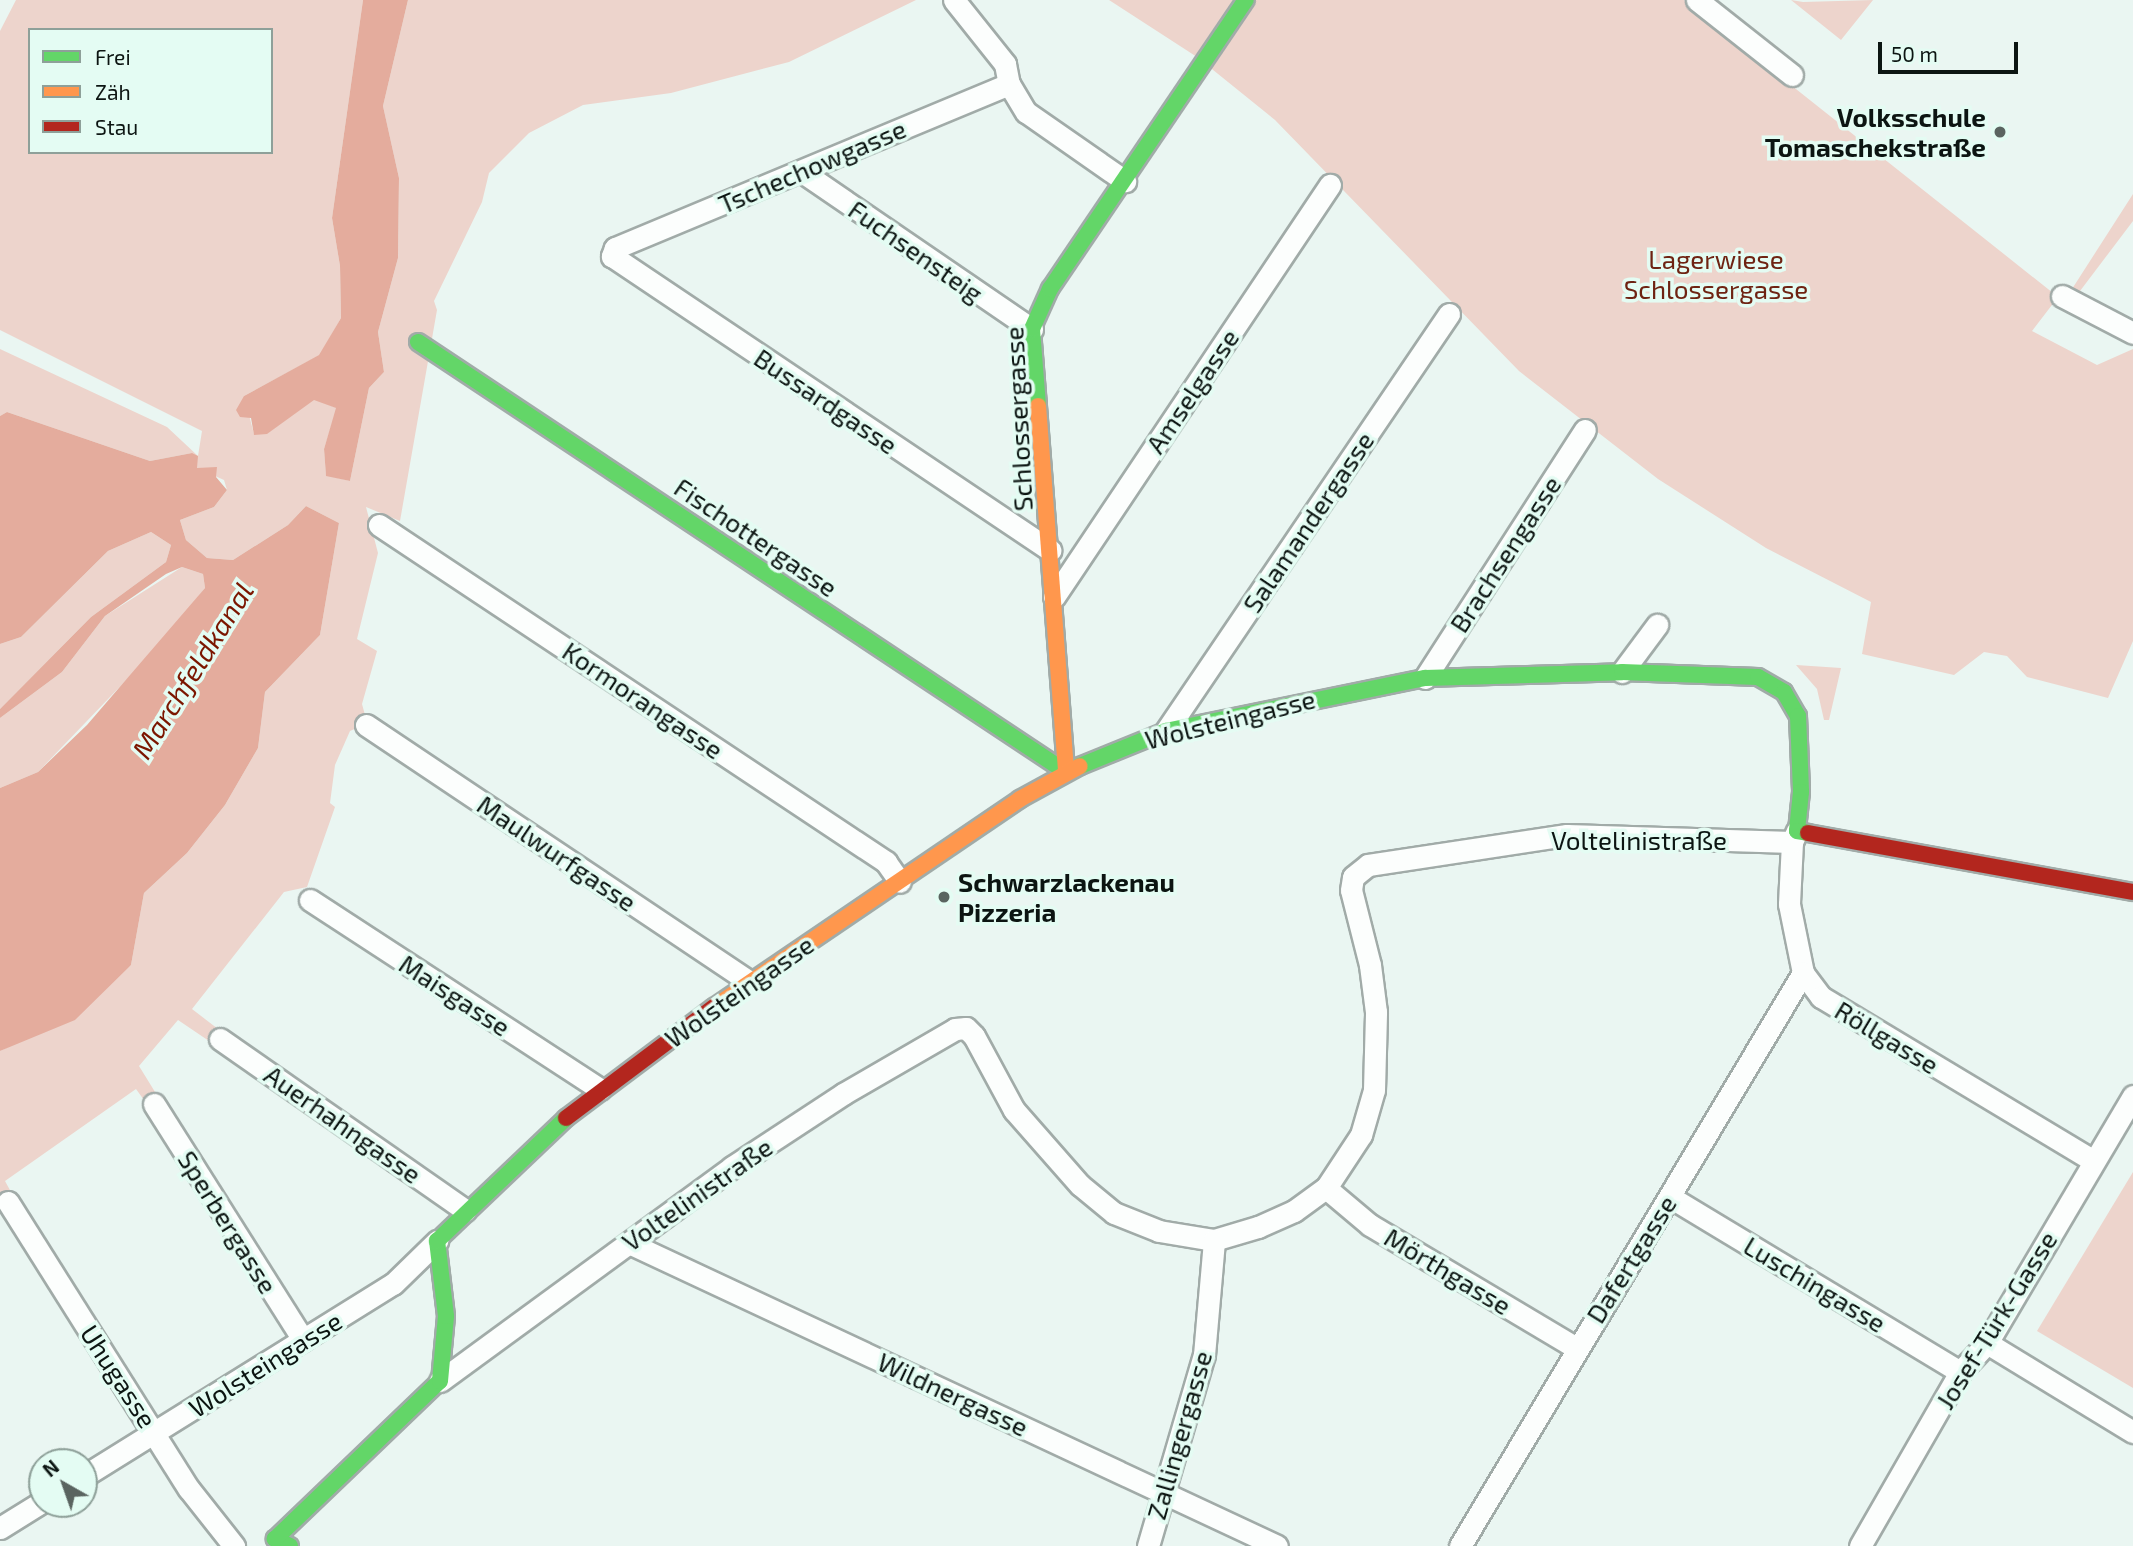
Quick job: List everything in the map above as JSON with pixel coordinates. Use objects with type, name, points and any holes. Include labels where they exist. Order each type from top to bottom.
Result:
[{"type":"street","points":[[954,0],[1005,64],[1009,84],[1026,112],[1125,181]]},
{"type":"street","name":"Schlossergasse","points":[[1066,772],[1032,329],[1044,298],[1246,0]]},
{"type":"street","points":[[1697,0],[1792,75]]},
{"type":"street","name":"Tschechowgasse","points":[[615,248],[1009,84]]},
{"type":"street","name":"Fuchsensteig","points":[[801,171],[1032,329]]},
{"type":"street","name":"Amselgasse","points":[[1054,597],[1330,185]]},
{"type":"street","name":"Bussardgasse","points":[[615,248],[612,256],[1050,550]]},
{"type":"street","points":[[2062,296],[2133,333]]},
{"type":"street","name":"Salamandergasse","points":[[1166,731],[1449,314]]},
{"type":"street","name":"Fischottergasse","points":[[418,342],[1066,772]]},
{"type":"street","name":"Brachsengasse","points":[[1425,678],[1585,430]]},
{"type":"street","name":"Kormorangasse","points":[[379,524],[886,862],[900,882]]},
{"type":"street","points":[[1622,672],[1657,625]]},
{"type":"street","name":"Wolsteingasse","points":[[465,1210],[600,1089],[748,981],[1066,772],[1166,731],[1425,678],[1622,672],[1758,677],[1784,692],[1798,716],[1801,792],[1794,836]]},
{"type":"street","name":"Maulwurfgasse","points":[[366,725],[748,981]]},
{"type":"street","name":"Voltelinistraße","points":[[1326,1188],[1361,1135],[1374,1090],[1376,1012],[1370,965],[1351,890],[1353,877],[1368,865],[1567,835],[1794,836],[2133,892]]},
{"type":"street","name":"Röllgasse","points":[[1794,836],[1789,904],[1803,973],[1821,997],[2094,1161]]},
{"type":"street","name":"Maisgasse","points":[[310,900],[600,1089]]},
{"type":"street","name":"Dafertgasse","points":[[1460,1546],[1575,1347],[1670,1197],[1803,973]]},
{"type":"street","name":"Voltelinistraße","points":[[278,1544],[440,1381],[629,1242],[843,1094],[955,1029],[966,1028],[1014,1110],[1080,1185],[1114,1213],[1159,1231],[1214,1240]]},
{"type":"street","name":"Auerhahngasse","points":[[220,1039],[465,1210]]},
{"type":"street","name":"Josef-Türk-Gasse","points":[[1860,1546],[1960,1372],[1987,1343],[2133,1096]]},
{"type":"street","name":"Sperbergasse","points":[[153,1104],[303,1340]]},
{"type":"street","points":[[1214,1240],[1294,1211],[1326,1188]]},
{"type":"street","name":"Mörthgasse","points":[[1326,1188],[1370,1225],[1575,1347]]},
{"type":"street","name":"Luschingasse","points":[[1670,1197],[1960,1372]]},
{"type":"street","name":"Uhugasse","points":[[8,1202],[189,1489],[234,1546]]},
{"type":"street","points":[[440,1381],[446,1316],[437,1241],[465,1210]]},
{"type":"street","name":"Zallingergasse","points":[[1148,1546],[1204,1354],[1214,1240]]},
{"type":"street","name":"Wolsteingasse","points":[[98,1467],[393,1284],[437,1241]]},
{"type":"street","name":"Wildnergasse","points":[[629,1242],[1277,1546]]},
{"type":"street","points":[[1987,1343],[2133,1432]]},
{"type":"street","points":[[1,1524],[28,1510]]},
{"type":"green space","points":[[16,0],[363,0],[332,218],[340,266],[341,318],[320,355],[244,396],[254,434],[266,434],[314,399],[337,408],[324,449],[326,475],[350,481],[369,388],[384,372],[378,332],[398,258],[399,178],[383,106],[408,0],[916,0],[789,62],[671,93],[583,105],[529,133],[489,173],[482,202],[434,301],[437,310],[400,521],[366,507],[378,553],[357,639],[377,651],[362,704],[365,715],[359,727],[350,731],[335,765],[330,803],[335,807],[307,887],[284,892],[192,1009],[218,1029],[209,1041],[178,1020],[139,1066],[160,1100],[149,1107],[136,1089],[5,1181],[17,1203],[0,1203],[0,1051],[37,1033],[131,965],[144,893],[187,853],[225,805],[258,748],[265,692],[320,635],[339,523],[306,506],[288,525],[233,560],[207,558],[186,540],[180,520],[214,507],[227,490],[224,480],[197,468],[192,453],[150,461],[7,412],[0,416],[0,349],[167,427],[198,456],[202,431],[0,330],[0,31]]},
{"type":"green space","name":"Lagerwiese Schlossergasse","points":[[1109,0],[1684,0],[2053,293],[2055,301],[2032,331],[2097,365],[2133,349],[2133,641],[2108,698],[2027,677],[2007,656],[1984,652],[1954,675],[1862,654],[1871,602],[1766,548],[1658,479],[1519,371],[1275,120],[1197,57]]},
{"type":"green space","points":[[1791,0],[1803,2],[1873,0],[1841,40]]},
{"type":"green space","points":[[2133,194],[2133,221],[2080,291],[2090,297],[2087,300],[2074,294],[2072,289]]},
{"type":"green space","points":[[151,532],[171,545],[166,562],[91,617],[0,709],[0,644],[21,637],[108,551]]},
{"type":"green space","points":[[182,567],[203,574],[205,588],[157,648],[38,772],[0,788],[0,718],[62,672],[105,616]]},
{"type":"green space","points":[[1796,665],[1841,668],[1829,720],[1824,720],[1817,689]]},
{"type":"green space","points":[[2133,1172],[2133,1388],[2037,1331]]},
{"type":"water","points":[[363,0],[408,0],[383,106],[399,178],[398,258],[378,332],[384,372],[369,388],[350,481],[326,476],[324,449],[336,408],[314,400],[267,434],[254,435],[251,418],[240,417],[236,410],[244,396],[319,355],[341,318],[340,266],[332,218]]},
{"type":"water","name":"Marchfeldkanal","points":[[7,412],[150,461],[192,453],[198,456],[197,468],[217,467],[216,477],[227,490],[214,507],[180,520],[186,540],[207,558],[233,560],[288,525],[306,506],[339,523],[320,635],[265,692],[258,748],[225,805],[187,853],[144,893],[131,965],[75,1020],[0,1051],[0,788],[38,772],[87,725],[205,588],[203,574],[182,567],[166,574],[105,616],[62,672],[0,718],[0,709],[91,617],[166,562],[171,545],[151,532],[108,551],[21,637],[0,644],[0,416]]},
{"type":"traffic: fast","points":[[1038,406],[1032,329],[1050,289],[1246,0]]},
{"type":"traffic: fast","points":[[418,342],[1066,772]]},
{"type":"traffic: fast","points":[[1080,766],[1166,731],[1425,678],[1622,672],[1758,677],[1784,692],[1798,716],[1801,792],[1797,831],[1808,833]]},
{"type":"traffic: fast","points":[[290,1546],[275,1539],[440,1381],[446,1316],[437,1241],[566,1118]]},
{"type":"traffic: slow","points":[[1038,406],[1066,772]]},
{"type":"traffic: slow","points":[[714,1007],[1020,799],[1080,766]]},
{"type":"traffic: jam","points":[[1808,833],[2133,892]]},
{"type":"traffic: jam","points":[[566,1118],[714,1007]]},
{"type":"place","name":"Volksschule Tomaschekstraße","points":[[2000,132]]},
{"type":"place","name":"Schwarzlackenau Pizzeria","points":[[944,897]]}]
